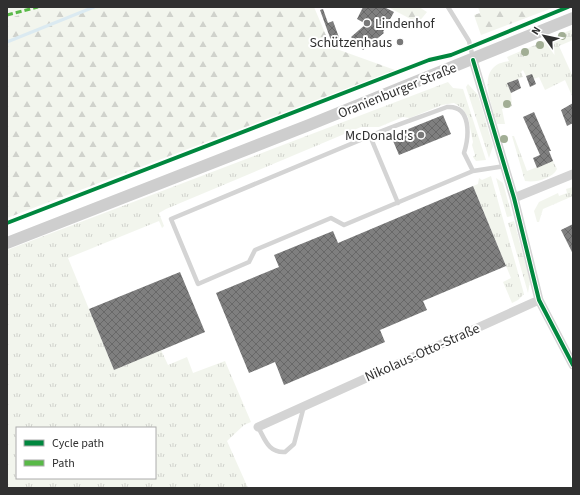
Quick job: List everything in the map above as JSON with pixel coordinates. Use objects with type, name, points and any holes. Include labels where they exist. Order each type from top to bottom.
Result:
[{"type":"main road","name":"Oranienburger Straße","points":[[7,243],[473,60],[573,18]]},
{"type":"street","points":[[473,60],[514,198],[539,300],[573,365]]},
{"type":"street","points":[[514,198],[573,174]]},
{"type":"street","name":"Nikolaus-Otto-Straße","points":[[258,427],[539,300]]},
{"type":"lane","points":[[448,7],[469,41],[473,60]]},
{"type":"lane","points":[[473,172],[464,153],[469,140],[468,129],[462,112],[453,107],[442,109],[409,122],[399,123],[171,219],[198,284],[248,262],[255,250],[332,218],[344,226],[473,172],[505,166]]},
{"type":"lane","points":[[370,136],[398,203]]},
{"type":"lane","name":"Nikolaus-Otto-Straße","points":[[258,427],[270,449],[277,452],[285,452],[294,444],[304,406]]},
{"type":"green space","points":[[7,7],[42,7],[7,19]]},
{"type":"green space","points":[[42,7],[314,7],[331,47],[395,70],[7,218],[7,19]]},
{"type":"green space","points":[[388,7],[419,7],[427,12],[418,23]]},
{"type":"green space","points":[[478,7],[555,7],[481,35],[474,15],[480,13]]},
{"type":"green space","points":[[573,29],[573,40],[559,46],[573,77],[573,98],[565,80],[545,90],[539,77],[534,79],[531,74],[526,76],[523,70],[521,72],[523,77],[507,83],[511,93],[512,106],[502,109],[505,124],[497,124],[488,87],[488,79],[494,67],[509,61],[507,57]]},
{"type":"green space","points":[[448,82],[453,88],[463,89],[486,160],[476,161],[473,157],[475,155],[468,117],[462,108],[454,103],[442,105],[410,118],[403,117],[379,127],[361,127],[166,209],[159,213],[164,226],[162,228],[159,221],[68,258],[114,370],[161,350],[168,365],[187,357],[193,373],[225,361],[251,422],[244,425],[227,441],[248,488],[7,488],[7,250]]},
{"type":"green space","points":[[468,84],[478,95],[493,146],[489,158],[466,87]]},
{"type":"green space","points":[[512,136],[514,136],[527,171],[553,161],[557,169],[555,172],[543,180],[525,181]]},
{"type":"green space","points":[[491,176],[524,294],[512,303],[503,282],[511,278],[473,186],[478,184],[479,178],[482,180]]},
{"type":"green space","points":[[496,178],[503,183],[512,216],[507,217]]},
{"type":"green space","points":[[573,187],[573,196],[543,209],[539,222],[537,222],[534,211],[539,202],[558,193],[559,196],[567,193],[566,189]]},
{"type":"green space","points":[[514,221],[530,281],[528,293],[508,223]]},
{"type":"building","points":[[363,7],[384,7],[394,12],[383,32],[384,33],[363,50],[351,37],[366,24],[357,19]]},
{"type":"building","points":[[323,9],[328,23],[333,21],[341,43],[333,46],[320,10]]},
{"type":"building","points":[[532,74],[536,84],[530,87],[526,76]]},
{"type":"building","points":[[518,79],[521,88],[511,93],[507,83]]},
{"type":"building","points":[[573,103],[573,123],[567,126],[561,110]]},
{"type":"building","points":[[534,112],[551,151],[549,151],[553,161],[537,168],[533,158],[540,155],[523,117]]},
{"type":"building","points":[[443,115],[451,134],[399,155],[391,136]]},
{"type":"building","points":[[473,186],[506,266],[423,301],[427,310],[380,330],[385,342],[284,385],[275,362],[249,373],[216,293],[279,267],[274,255],[333,231],[338,243]]},
{"type":"building","points":[[573,224],[573,254],[561,230]]},
{"type":"building","points":[[180,272],[205,332],[114,370],[89,309]]},
{"type":"waterway","points":[[7,42],[94,7]]},
{"type":"marked path","points":[[7,15],[38,7]]},
{"type":"cycle path","points":[[7,223],[429,60],[451,55],[568,7]]},
{"type":"cycle path","points":[[473,60],[514,198],[539,300],[573,365]]},
{"type":"place","name":"Lindenhof","points":[[367,23]]},
{"type":"place","name":"Schützenhaus","points":[[400,42]]},
{"type":"place","name":"McDonald's","points":[[421,135]]}]
